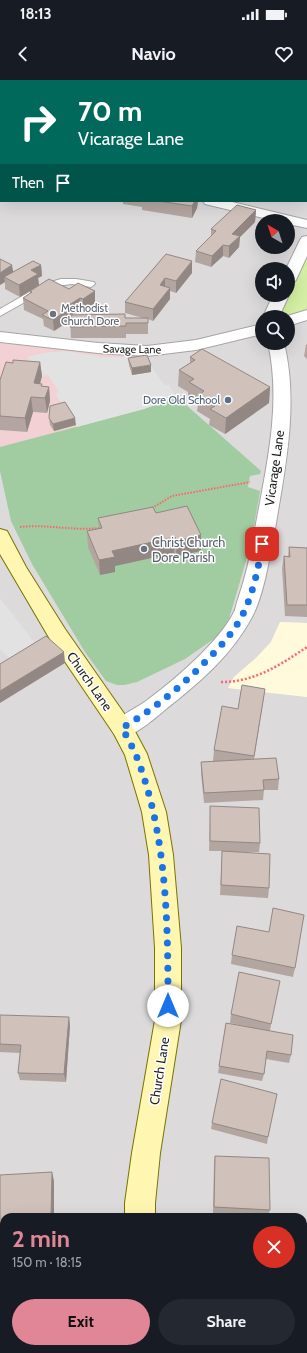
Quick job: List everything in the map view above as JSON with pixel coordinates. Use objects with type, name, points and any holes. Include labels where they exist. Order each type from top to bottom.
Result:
[{"type":"street","points":[[214,202],[307,224]]},
{"type":"street","points":[[295,265],[307,240]]},
{"type":"street","points":[[295,319],[307,315]]},
{"type":"street","name":"Savage Lane","points":[[0,337],[98,348],[147,351],[196,345],[255,331]]},
{"type":"street","name":"Vicarage Lane","points":[[122,728],[143,716],[189,679],[227,640],[243,614],[260,559],[277,455],[282,384],[279,350]]},
{"type":"street","name":"Church Lane","points":[[7,532],[18,570],[58,635],[122,728],[136,754],[154,812],[161,855],[168,948],[168,1020],[146,1153],[140,1213]]},
{"type":"lane","points":[[0,313],[46,287],[61,282],[78,281],[91,284]]},
{"type":"path","points":[[147,513],[157,504],[172,496],[249,482],[272,484]]},
{"type":"path","points":[[7,532],[32,525],[81,531],[103,528]]},
{"type":"path","points":[[189,679],[231,683],[266,674],[307,648]]},
{"type":"shaded area","points":[[0,202],[307,202],[307,623],[280,622],[271,642],[256,658],[234,677],[228,688],[307,697],[307,1213],[0,1213]]},
{"type":"shaded area","points":[[0,337],[147,351],[145,357],[165,386],[169,385],[177,397],[144,409],[0,447]]},
{"type":"shaded area","points":[[64,351],[105,357],[145,357],[165,386],[169,385],[177,397],[144,409],[77,427],[55,394],[59,392],[48,375],[42,376],[27,357],[44,353]]},
{"type":"shaded area","points":[[0,598],[38,647],[13,662],[0,649]]},
{"type":"shaded area","points":[[280,622],[307,623],[307,697],[228,688],[234,677],[256,658],[271,642]]},
{"type":"green space","points":[[307,258],[307,311],[295,314],[295,310],[280,310],[284,302],[295,302],[295,281]]},
{"type":"green space","points":[[177,397],[261,471],[260,474],[250,476],[248,487],[260,491],[251,544],[229,619],[218,636],[185,659],[137,682],[117,685],[106,681],[85,652],[32,564],[11,521],[0,471],[0,447],[144,409]]},
{"type":"building","points":[[165,202],[194,202],[192,206]]},
{"type":"building","points":[[237,205],[256,210],[232,234],[240,236],[229,246],[223,245],[212,256],[196,251],[216,231],[211,229]]},
{"type":"building","points":[[166,254],[192,261],[176,281],[165,278],[160,285],[170,288],[153,309],[125,302]]},
{"type":"building","points":[[0,259],[12,265],[0,273]]},
{"type":"building","points":[[33,261],[41,265],[31,270],[38,274],[19,285],[4,277]]},
{"type":"building","points":[[49,279],[69,289],[78,283],[95,291],[83,299],[80,298],[66,307],[70,308],[53,320],[42,315],[48,311],[23,298],[32,292],[30,291]]},
{"type":"building","points":[[125,314],[125,318],[148,318],[148,323],[126,323],[126,326],[70,327],[71,315]]},
{"type":"building","points":[[202,349],[270,387],[226,418],[210,409],[215,406],[198,396],[204,391],[189,382],[194,379],[179,370],[195,360],[190,357]]},
{"type":"building","points":[[147,355],[151,365],[132,368],[128,358]]},
{"type":"building","points":[[13,360],[40,362],[34,383],[49,387],[45,398],[31,397],[25,418],[0,416],[0,380],[6,362],[13,363]]},
{"type":"building","points":[[65,402],[75,418],[53,424],[49,418],[50,406]]},
{"type":"building","points":[[187,506],[201,535],[177,541],[175,537],[112,551],[115,557],[99,560],[87,531],[102,528],[98,518],[153,507],[156,513]]},
{"type":"building","points":[[289,547],[307,548],[307,605],[287,605],[284,556],[290,557]]},
{"type":"building","points":[[46,636],[64,652],[0,691],[0,664]]},
{"type":"building","points":[[242,685],[265,689],[254,756],[214,750],[222,706],[238,709]]},
{"type":"building","points":[[276,758],[279,779],[263,780],[264,790],[204,793],[201,762]]},
{"type":"building","points":[[210,806],[259,808],[260,843],[210,841]]},
{"type":"building","points":[[222,851],[270,854],[269,888],[221,885]]},
{"type":"building","points":[[273,908],[304,915],[295,968],[232,955],[237,926],[269,932]]},
{"type":"building","points":[[239,972],[280,981],[271,1024],[231,1014]]},
{"type":"building","points":[[0,1015],[69,1017],[64,1074],[18,1073],[21,1045],[0,1044]]},
{"type":"building","points":[[226,1023],[293,1035],[291,1055],[267,1051],[264,1074],[219,1066]]},
{"type":"building","points":[[221,1079],[277,1094],[268,1137],[212,1123]]},
{"type":"building","points":[[215,1156],[269,1158],[270,1210],[214,1207]]},
{"type":"building","points":[[52,1172],[51,1213],[0,1213],[0,1175]]},
{"type":"place","name":"Methodist Church Dore","points":[[53,314]]},
{"type":"place","name":"Dore Old School","points":[[228,400]]},
{"type":"place","name":"Christ Church Dore Parish","points":[[144,549]]},
{"type":"route","points":[[168,1006],[168,948],[161,855],[154,812],[136,754],[122,728],[143,716],[189,679],[227,640],[243,614],[260,559],[262,544]]}]
